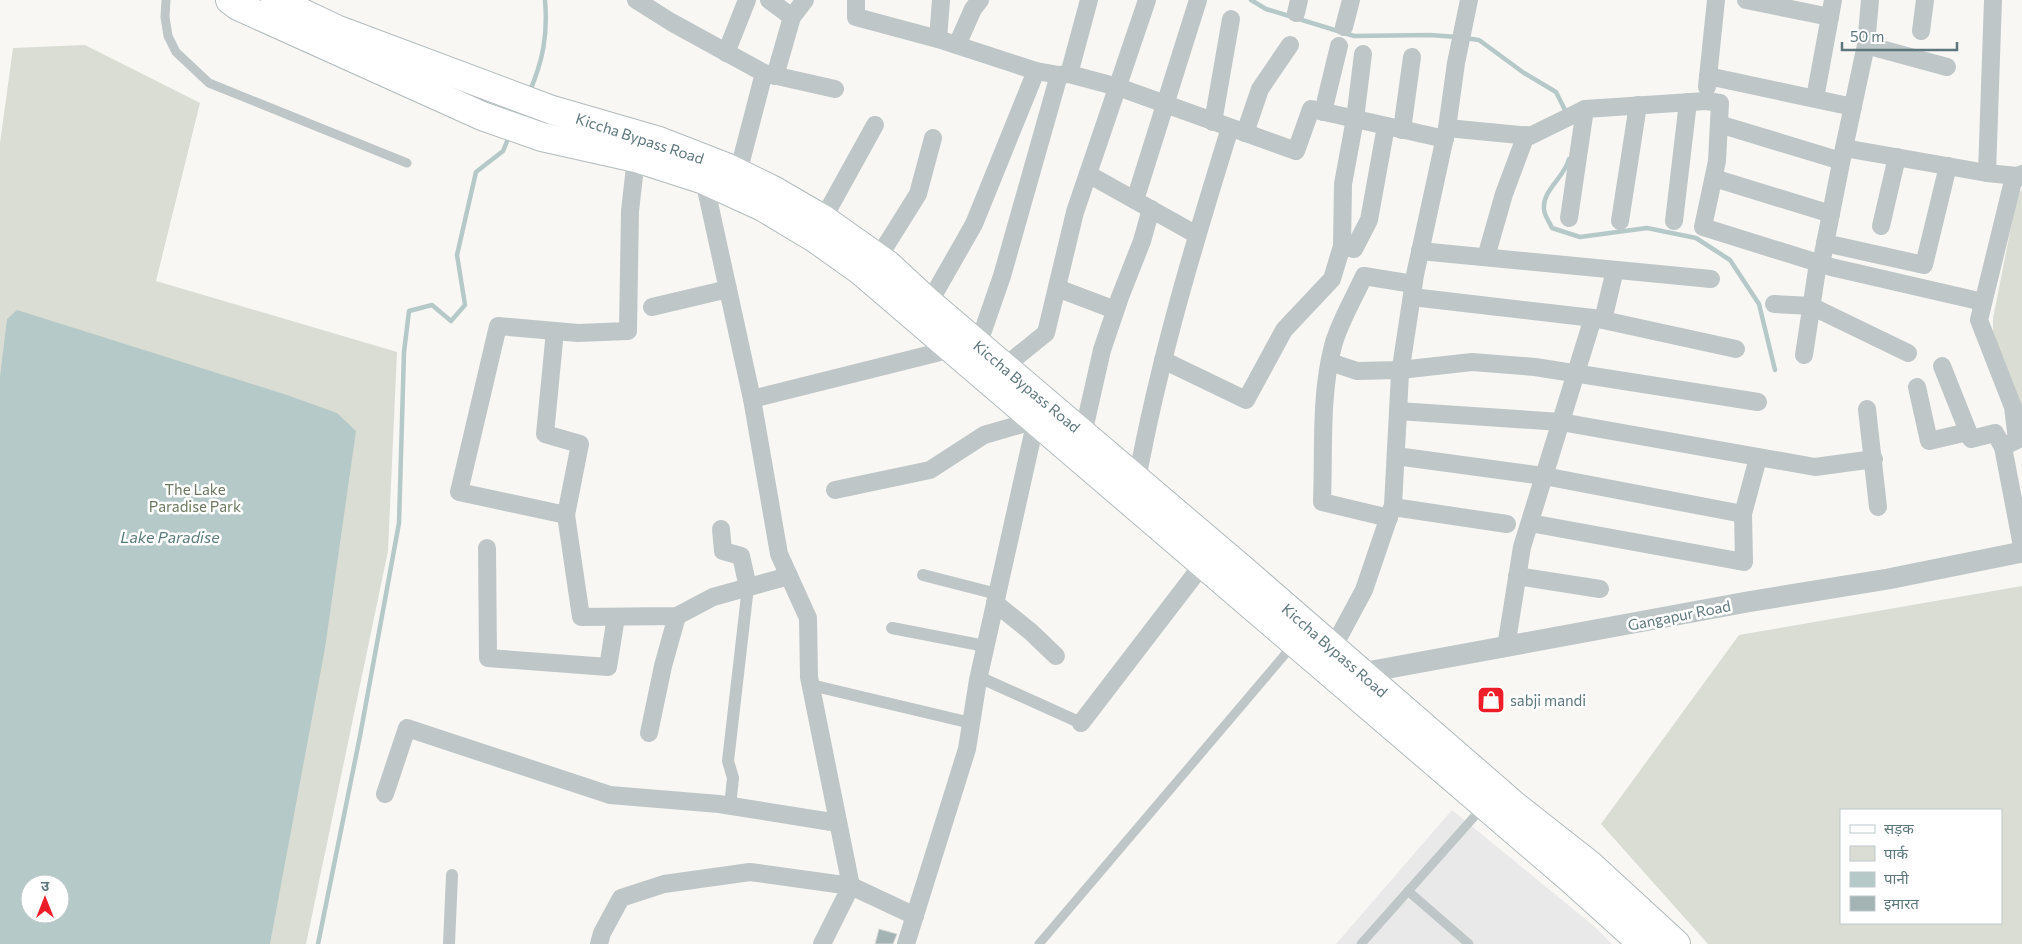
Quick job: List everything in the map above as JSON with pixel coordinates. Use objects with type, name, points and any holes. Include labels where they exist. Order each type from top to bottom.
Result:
[{"type":"main road","points":[[230,0],[238,6],[482,116],[542,137],[636,158],[704,180],[763,207],[813,221],[862,271],[952,349],[1042,412],[1130,487],[1203,564],[1302,635]]},
{"type":"main road","name":"Kiccha Bypass Road","points":[[275,0],[336,29],[552,110],[659,141],[738,173],[773,190],[813,221],[878,258],[1004,367],[1042,412],[1083,434],[1130,487],[1302,635],[1331,664],[1363,673],[1388,710],[1590,865],[1676,944]]},
{"type":"main road","points":[[1331,664],[1388,710],[1484,806],[1571,879],[1643,944]]},
{"type":"street","points":[[726,52],[747,0]]},
{"type":"street","points":[[768,0],[792,17]]},
{"type":"street","points":[[738,173],[770,74],[792,17],[805,0]]},
{"type":"street","points":[[856,0],[856,17],[938,39],[1036,71],[1064,74],[1118,87],[1296,151],[1311,109],[1394,128],[1446,134],[1530,136],[1582,110],[1706,101],[1720,103],[1717,161],[1703,227],[1819,264],[1983,302]]},
{"type":"street","points":[[938,39],[941,0]]},
{"type":"street","points":[[957,45],[973,9],[980,0]]},
{"type":"street","points":[[978,345],[1002,276],[1064,74],[1089,0]]},
{"type":"street","points":[[1004,367],[1046,333],[1075,212],[1147,0]]},
{"type":"street","points":[[1134,200],[1198,0]]},
{"type":"street","points":[[1344,27],[1351,0]]},
{"type":"street","points":[[1331,664],[1364,590],[1391,512],[1400,370],[1420,251],[1446,134],[1469,0]]},
{"type":"street","points":[[1706,101],[1716,0]]},
{"type":"street","points":[[1746,0],[1830,17]]},
{"type":"street","points":[[1815,98],[1833,0]]},
{"type":"street","points":[[1804,355],[1819,264],[1866,45],[1870,0]]},
{"type":"street","points":[[1921,31],[1925,0]]},
{"type":"street","points":[[1987,173],[1993,0]]},
{"type":"street","points":[[638,1],[726,52],[770,74],[835,89]]},
{"type":"street","points":[[1213,122],[1231,19]]},
{"type":"street","points":[[1130,487],[1197,235],[1238,130],[1260,89],[1290,45]]},
{"type":"street","points":[[1866,45],[1948,67]]},
{"type":"street","points":[[1323,112],[1339,46]]},
{"type":"street","points":[[1163,360],[1246,400],[1284,330],[1332,279],[1342,246],[1343,184],[1355,119],[1363,54]]},
{"type":"street","points":[[1342,246],[1354,249],[1369,220],[1412,57]]},
{"type":"street","points":[[929,303],[974,224],[1036,71]]},
{"type":"street","points":[[1708,76],[1852,107]]},
{"type":"street","points":[[1674,221],[1688,102]]},
{"type":"street","points":[[1620,221],[1638,105]]},
{"type":"street","points":[[1569,218],[1582,110]]},
{"type":"street","points":[[1719,124],[1842,154],[1897,157],[1987,173],[2020,175]]},
{"type":"street","points":[[813,221],[875,125]]},
{"type":"street","points":[[1486,257],[1504,194],[1526,135]]},
{"type":"street","points":[[878,258],[918,194],[933,138]]},
{"type":"street","points":[[1881,226],[1897,157]]},
{"type":"street","points":[[566,515],[459,492],[498,326],[578,333],[628,331],[630,212],[636,158]]},
{"type":"street","points":[[1825,243],[1924,266],[1948,166]]},
{"type":"street","points":[[1088,174],[1197,235]]},
{"type":"street","points":[[2020,175],[2012,186],[1979,320],[2013,407],[2022,546]]},
{"type":"street","points":[[1714,178],[1831,214]]},
{"type":"street","points":[[704,180],[752,399],[780,554],[808,618],[811,685],[851,886],[822,944]]},
{"type":"street","points":[[1083,434],[1102,350],[1115,310],[1142,241],[1151,209]]},
{"type":"street","points":[[1420,251],[1711,279]]},
{"type":"street","points":[[1506,647],[1522,547],[1576,372],[1598,319],[1615,270]]},
{"type":"street","points":[[1507,524],[1391,512],[1322,502],[1323,401],[1333,344],[1364,276],[1413,290],[1598,319],[1736,349]]},
{"type":"street","points":[[1057,288],[1115,310]]},
{"type":"street","points":[[652,307],[728,289]]},
{"type":"street","points":[[1774,304],[1811,306],[1908,353]]},
{"type":"street","points":[[555,331],[545,434],[580,444],[566,515],[580,617],[677,616],[713,597],[789,576]]},
{"type":"street","points":[[752,399],[952,349]]},
{"type":"street","points":[[1330,362],[1357,371],[1400,370],[1472,362],[1576,372],[1758,402]]},
{"type":"street","points":[[1942,366],[1970,439],[1995,433],[2014,442]]},
{"type":"street","points":[[1917,387],[1929,441],[1968,432]]},
{"type":"street","points":[[1867,409],[1878,507]]},
{"type":"street","points":[[1398,411],[1561,422],[1815,467],[1874,459]]},
{"type":"street","points":[[835,490],[930,470],[984,435],[1042,412]]},
{"type":"street","points":[[906,944],[967,750],[985,646],[1042,412]]},
{"type":"street","points":[[1396,456],[1544,476],[1743,514]]},
{"type":"street","points":[[1530,522],[1744,562],[1743,514],[1758,458]]},
{"type":"street","points":[[721,529],[723,551],[741,556],[748,587],[728,761],[733,778],[730,806]]},
{"type":"street","points":[[487,548],[488,658],[608,667],[616,617]]},
{"type":"street","name":"Gangapur Road","points":[[1363,673],[2022,552]]},
{"type":"street","points":[[979,677],[1081,723],[1203,564]]},
{"type":"street","points":[[923,575],[996,598],[1056,656]]},
{"type":"street","points":[[1517,576],[1600,589]]},
{"type":"street","points":[[649,733],[662,666],[677,616]]},
{"type":"street","points":[[892,628],[985,646]]},
{"type":"street","points":[[811,685],[971,723]]},
{"type":"street","points":[[384,794],[407,728],[610,795],[730,806],[838,823]]},
{"type":"street","points":[[599,944],[602,933],[621,898],[664,884],[750,872],[851,886],[916,916]]},
{"type":"street","points":[[449,944],[452,875]]},
{"type":"lane","points":[[166,0],[168,36],[176,52],[209,82],[407,163]]},
{"type":"lane","points":[[1039,944],[1302,635]]},
{"type":"lane","points":[[1362,944],[1484,806]]},
{"type":"lane","points":[[1408,891],[1469,944]]},
{"type":"shaded area","points":[[1452,810],[1595,927],[1612,944],[1336,944]]},
{"type":"green space","name":"Lake Paradise","points":[[85,45],[200,103],[156,281],[397,352],[388,551],[306,944],[0,944],[0,143],[13,48]]},
{"type":"green space","points":[[2022,190],[2022,412],[2020,412],[1993,332],[1993,318],[2018,192]]},
{"type":"green space","points":[[2022,586],[2022,944],[1708,944],[1601,824],[1739,635]]},
{"type":"water","name":"Lake Paradise","points":[[17,310],[287,395],[337,413],[356,431],[325,648],[270,944],[0,944],[0,377],[7,319]]},
{"type":"building","points":[[879,929],[897,934],[893,944],[875,944]]},
{"type":"waterway","points":[[529,93],[538,70],[543,48],[546,25],[545,0]]},
{"type":"waterway","points":[[1251,0],[1266,9],[1354,36],[1430,35],[1457,37]]},
{"type":"waterway","points":[[1465,38],[1479,40],[1524,73],[1556,92],[1567,114]]},
{"type":"waterway","points":[[318,944],[360,736],[399,523],[404,352],[409,311],[432,305],[451,321],[465,305],[457,255],[476,172],[503,151],[510,134]]},
{"type":"waterway","points":[[1569,159],[1567,166],[1546,196],[1544,202],[1545,214],[1552,228],[1580,237],[1647,228],[1696,238],[1730,260],[1759,304],[1775,370]]},
{"type":"place","name":"sabji mandi","points":[[1491,700]]},
{"type":"park label","name":"The Lake Paradise Park","points":[[195,498]]}]
